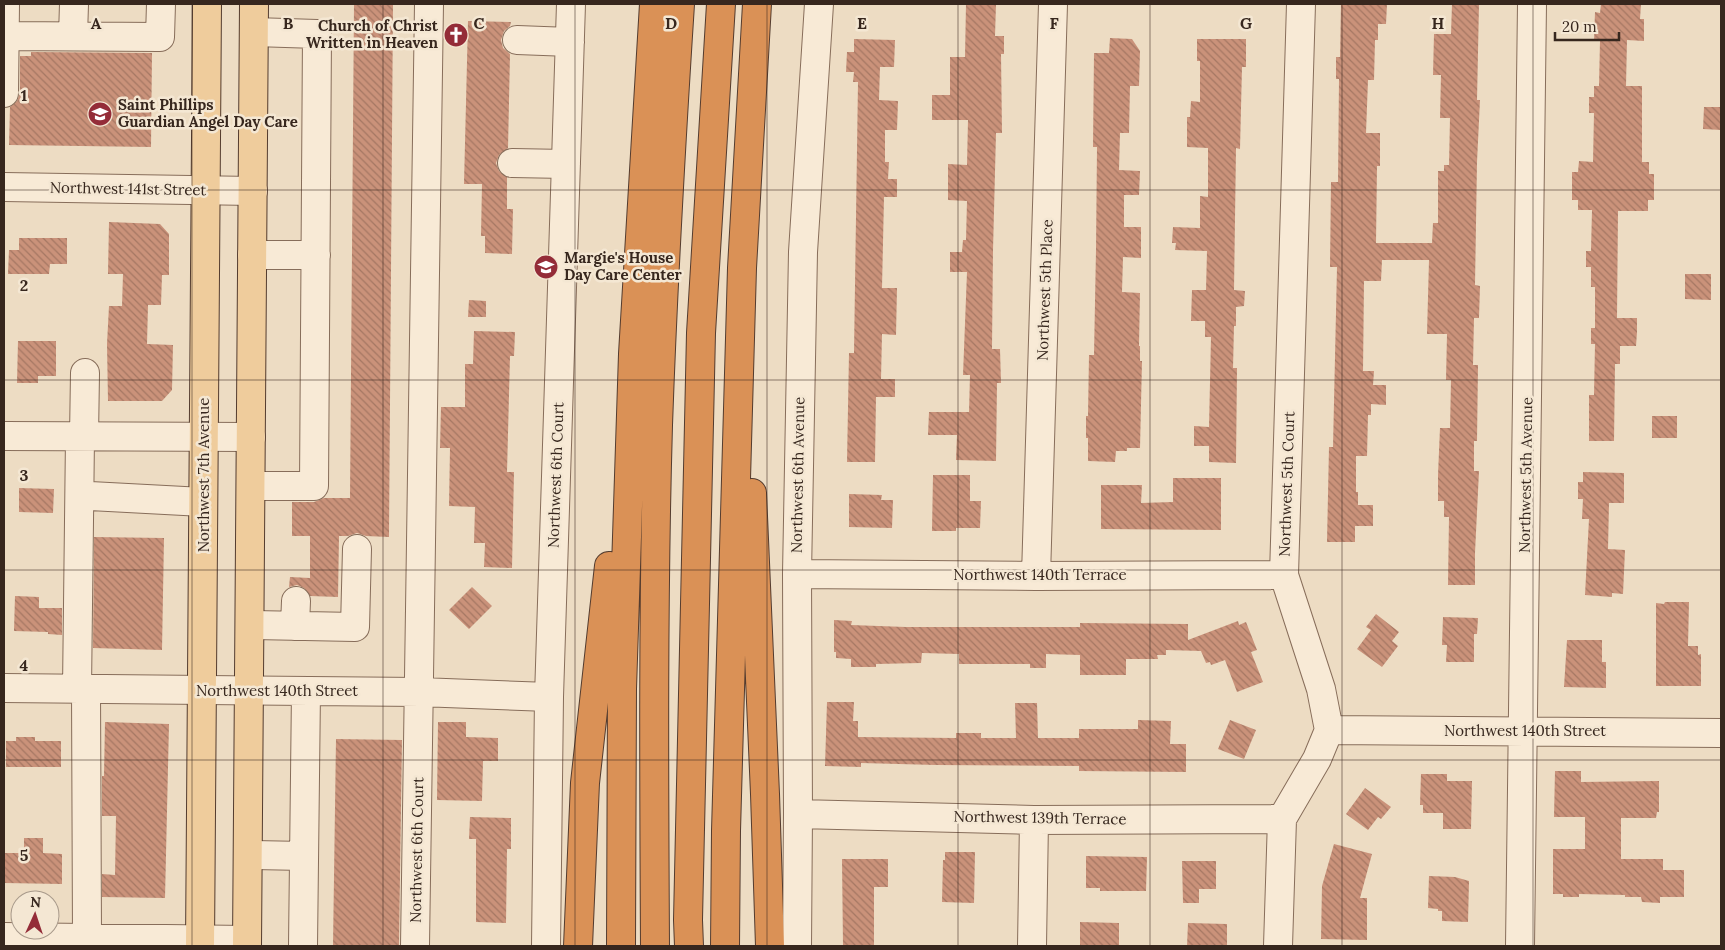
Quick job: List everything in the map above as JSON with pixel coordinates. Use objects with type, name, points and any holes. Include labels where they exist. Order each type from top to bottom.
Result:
[{"type":"highway","points":[[621,946],[622,689],[633,354],[654,4]]},
{"type":"highway","points":[[655,946],[654,626],[658,425],[668,203],[680,4]]},
{"type":"highway","points":[[689,946],[701,333],[720,4]]},
{"type":"highway","points":[[725,946],[726,831],[742,268],[757,4]]},
{"type":"highway","points":[[742,268],[770,946]]},
{"type":"highway","points":[[578,946],[585,782],[633,354]]},
{"type":"main road","name":"Northwest 7th Avenue","points":[[200,942],[207,4]]},
{"type":"main road","points":[[247,943],[254,4]]},
{"type":"street","points":[[73,36],[74,4]]},
{"type":"street","points":[[4,50],[73,36],[160,37],[161,4]]},
{"type":"street","name":"Northwest 6th Court","points":[[415,946],[429,4]]},
{"type":"street","name":"Northwest 6th Court","points":[[546,946],[549,697],[571,4]]},
{"type":"street","name":"Northwest 6th Avenue","points":[[797,946],[796,574],[803,252],[819,4]]},
{"type":"street","name":"Northwest 5th Place","points":[[1036,576],[1053,4]]},
{"type":"street","name":"Northwest 5th Court","points":[[1301,4],[1284,575],[1321,690],[1329,730]]},
{"type":"street","name":"Northwest 5th Avenue","points":[[1520,946],[1532,4]]},
{"type":"street","points":[[4,93],[5,7]]},
{"type":"street","points":[[251,486],[314,486],[316,255],[317,34],[254,32]]},
{"type":"street","points":[[517,40],[570,42]]},
{"type":"street","points":[[512,163],[566,164]]},
{"type":"street","name":"Northwest 141st Street","points":[[4,187],[253,191]]},
{"type":"street","points":[[252,255],[316,255]]},
{"type":"street","points":[[83,940],[82,437],[88,373]]},
{"type":"street","points":[[4,436],[251,437]]},
{"type":"street","points":[[90,496],[204,502]]},
{"type":"street","points":[[250,625],[295,614],[355,627],[357,548]]},
{"type":"street","name":"Northwest 140th Terrace","points":[[796,574],[1036,576],[1284,575]]},
{"type":"street","name":"Northwest 140th Street","points":[[4,688],[420,692],[549,697]]},
{"type":"street","points":[[304,946],[306,691]]},
{"type":"street","points":[[1278,946],[1282,819],[1317,758],[1329,730]]},
{"type":"street","name":"Northwest 140th Street","points":[[1329,730],[1721,733]]},
{"type":"street","name":"Northwest 139th Terrace","points":[[798,814],[1034,820],[1282,819]]},
{"type":"street","points":[[1032,946],[1034,820]]},
{"type":"street","points":[[248,855],[304,856]]},
{"type":"street","points":[[4,937],[247,943]]},
{"type":"building","points":[[354,4],[393,4],[389,537],[366,536],[357,533],[339,536],[338,597],[310,596],[304,588],[297,585],[289,587],[290,577],[310,578],[310,536],[292,536],[292,502],[314,502],[324,498],[350,498]]},
{"type":"building","points":[[966,4],[996,4],[995,36],[1004,36],[1004,54],[1001,54],[1002,133],[996,133],[993,250],[992,349],[1000,349],[1001,383],[997,383],[996,461],[956,460],[957,435],[928,435],[929,412],[969,412],[970,375],[963,375],[967,272],[950,272],[950,252],[962,252],[963,240],[966,240],[967,201],[948,200],[948,164],[967,165],[968,120],[932,120],[932,95],[950,95],[950,57],[965,57]]},
{"type":"building","points":[[1341,4],[1387,4],[1386,24],[1378,24],[1378,40],[1375,40],[1374,80],[1368,80],[1366,133],[1380,133],[1380,166],[1377,166],[1376,243],[1432,243],[1433,223],[1438,223],[1438,171],[1444,171],[1444,165],[1449,165],[1450,118],[1440,118],[1441,75],[1433,75],[1434,34],[1451,34],[1452,4],[1479,4],[1477,100],[1480,100],[1475,285],[1480,286],[1479,318],[1474,318],[1473,365],[1478,365],[1477,441],[1474,441],[1474,471],[1479,471],[1475,585],[1448,585],[1449,517],[1444,517],[1444,501],[1438,501],[1438,475],[1440,428],[1450,428],[1451,380],[1446,380],[1447,334],[1427,334],[1429,260],[1382,260],[1381,281],[1364,281],[1363,371],[1374,371],[1373,385],[1386,385],[1386,405],[1371,404],[1371,415],[1368,415],[1367,456],[1356,456],[1358,505],[1373,505],[1373,526],[1355,526],[1355,542],[1327,542],[1329,447],[1333,447],[1337,267],[1330,267],[1331,182],[1338,182],[1339,79],[1336,79],[1336,57],[1340,57]]},
{"type":"building","points":[[1601,4],[1641,4],[1640,19],[1644,19],[1644,41],[1627,40],[1626,86],[1642,86],[1642,162],[1649,162],[1649,174],[1654,174],[1654,200],[1648,200],[1648,211],[1618,211],[1617,318],[1637,318],[1637,332],[1636,346],[1620,346],[1620,364],[1615,364],[1614,441],[1589,441],[1589,395],[1594,395],[1595,344],[1591,344],[1591,328],[1595,328],[1595,287],[1591,287],[1591,267],[1586,267],[1586,251],[1591,251],[1592,210],[1578,210],[1578,200],[1572,200],[1572,172],[1578,172],[1579,161],[1593,162],[1594,113],[1589,113],[1589,97],[1594,97],[1594,86],[1599,86],[1600,41],[1594,41],[1595,12],[1600,13]]},
{"type":"building","points":[[468,21],[511,22],[510,26],[504,31],[501,40],[503,48],[510,54],[508,148],[499,155],[496,163],[499,171],[507,177],[507,209],[513,209],[512,254],[485,253],[485,236],[481,236],[482,184],[464,184]]},
{"type":"building","points":[[1110,38],[1132,39],[1140,51],[1139,86],[1130,86],[1129,133],[1120,133],[1119,170],[1140,171],[1139,195],[1124,195],[1124,227],[1141,227],[1141,258],[1123,257],[1122,292],[1140,293],[1139,346],[1140,361],[1142,361],[1140,448],[1127,448],[1127,451],[1116,451],[1115,462],[1088,461],[1088,438],[1086,438],[1089,355],[1094,355],[1097,147],[1093,147],[1094,53],[1109,53]]},
{"type":"building","points":[[854,39],[895,40],[894,67],[880,67],[879,100],[898,101],[897,130],[885,130],[885,162],[889,162],[888,179],[897,179],[897,197],[884,197],[882,288],[897,288],[896,335],[882,334],[881,379],[895,379],[895,397],[876,397],[875,462],[847,462],[849,353],[854,353],[858,82],[853,82],[854,72],[846,72],[847,52],[854,52]]},
{"type":"building","points":[[1197,39],[1246,39],[1246,67],[1242,67],[1240,149],[1236,148],[1234,290],[1245,291],[1244,306],[1236,307],[1236,326],[1234,326],[1233,368],[1237,368],[1236,463],[1209,462],[1209,446],[1194,446],[1194,426],[1209,427],[1211,337],[1205,337],[1205,321],[1191,321],[1192,290],[1206,290],[1207,251],[1175,250],[1176,243],[1172,243],[1173,227],[1200,228],[1200,196],[1208,197],[1208,148],[1187,147],[1187,117],[1190,117],[1191,101],[1200,102],[1200,61],[1197,61]]},
{"type":"building","points":[[31,52],[152,53],[151,147],[9,145],[10,107],[17,101],[20,93],[20,56],[31,56]]},
{"type":"building","points":[[1704,107],[1721,107],[1721,130],[1703,129]]},
{"type":"building","points":[[109,222],[160,224],[169,234],[169,275],[162,275],[161,305],[148,305],[147,344],[173,345],[172,390],[162,401],[108,401],[107,344],[109,306],[122,306],[123,274],[108,274]]},
{"type":"building","points":[[19,238],[67,238],[67,264],[50,264],[49,274],[8,274],[9,250],[19,250]]},
{"type":"building","points":[[1685,274],[1711,274],[1711,300],[1685,299]]},
{"type":"building","points":[[469,300],[486,301],[486,317],[468,317]]},
{"type":"building","points":[[474,331],[515,332],[514,356],[510,356],[507,472],[514,472],[512,568],[484,567],[485,543],[474,543],[475,507],[449,506],[450,448],[440,448],[441,407],[465,407],[465,364],[473,364]]},
{"type":"building","points":[[18,341],[56,341],[56,376],[38,376],[38,383],[17,383]]},
{"type":"building","points":[[1652,416],[1677,416],[1677,438],[1652,438]]},
{"type":"building","points":[[1583,472],[1624,473],[1624,503],[1609,503],[1608,549],[1625,550],[1623,594],[1612,593],[1612,597],[1585,595],[1589,519],[1582,519],[1583,499],[1578,499],[1578,482],[1583,482]]},
{"type":"building","points":[[933,475],[970,475],[970,501],[981,501],[980,528],[932,531]]},
{"type":"building","points":[[1173,478],[1221,478],[1221,530],[1101,529],[1101,485],[1142,485],[1141,503],[1173,502]]},
{"type":"building","points":[[19,488],[54,489],[53,513],[19,512]]},
{"type":"building","points":[[849,494],[882,495],[881,500],[893,500],[892,528],[849,527]]},
{"type":"building","points":[[94,537],[164,538],[162,650],[93,648]]},
{"type":"building","points":[[472,587],[492,606],[469,629],[449,610]]},
{"type":"building","points":[[15,596],[39,597],[39,608],[62,608],[62,635],[48,634],[48,632],[14,631]]},
{"type":"building","points":[[1665,602],[1689,602],[1688,646],[1698,646],[1698,655],[1701,654],[1701,686],[1656,686],[1656,603],[1664,604]]},
{"type":"building","points":[[1376,614],[1399,632],[1392,641],[1398,646],[1382,667],[1357,649],[1371,630],[1366,627]]},
{"type":"building","points":[[1443,617],[1478,618],[1477,634],[1474,634],[1474,662],[1446,662],[1447,645],[1442,645]]},
{"type":"building","points":[[834,620],[852,621],[851,625],[906,627],[1080,627],[1080,623],[1188,624],[1188,640],[1238,621],[1239,625],[1246,622],[1257,650],[1251,652],[1263,682],[1237,692],[1225,660],[1211,665],[1210,662],[1206,663],[1201,651],[1166,650],[1166,655],[1157,655],[1158,659],[1126,659],[1126,675],[1080,675],[1080,655],[1046,654],[1046,668],[1030,668],[1030,664],[959,664],[959,654],[922,653],[921,663],[876,664],[876,667],[851,667],[851,659],[836,658],[836,652],[834,652]]},
{"type":"building","points":[[1567,640],[1602,640],[1602,662],[1606,662],[1606,688],[1564,687]]},
{"type":"building","points":[[827,702],[854,702],[853,721],[858,721],[858,737],[956,738],[956,733],[981,733],[981,738],[1016,738],[1015,703],[1037,703],[1038,738],[1079,738],[1079,729],[1138,729],[1138,720],[1171,721],[1170,744],[1186,744],[1186,772],[1079,771],[1079,766],[861,763],[861,767],[825,766]]},
{"type":"building","points":[[1230,720],[1256,730],[1244,759],[1218,749]]},
{"type":"building","points":[[105,722],[169,724],[165,898],[102,897],[102,874],[115,875],[116,816],[102,816]]},
{"type":"building","points":[[438,722],[466,722],[466,737],[498,738],[498,761],[483,761],[482,801],[437,800]]},
{"type":"building","points":[[16,737],[35,737],[35,741],[61,741],[61,767],[6,767],[6,741],[16,741]]},
{"type":"building","points":[[336,739],[402,740],[399,946],[333,946]]},
{"type":"building","points":[[1555,771],[1581,771],[1581,782],[1659,781],[1659,812],[1657,812],[1656,818],[1621,818],[1621,859],[1663,859],[1663,870],[1684,870],[1684,897],[1660,897],[1660,903],[1642,902],[1641,897],[1625,897],[1625,895],[1579,894],[1579,897],[1563,897],[1563,894],[1553,894],[1553,849],[1585,849],[1585,817],[1554,817]]},
{"type":"building","points":[[1421,774],[1447,774],[1447,781],[1472,781],[1471,829],[1443,829],[1443,813],[1423,813],[1423,805],[1420,805]]},
{"type":"building","points":[[1365,788],[1391,807],[1381,819],[1378,817],[1368,830],[1346,814]]},
{"type":"building","points":[[470,817],[511,818],[511,849],[507,849],[506,923],[476,922],[476,839],[469,839]]},
{"type":"building","points":[[24,838],[43,838],[43,853],[62,854],[62,884],[4,883],[4,853],[24,853]]},
{"type":"building","points":[[1334,844],[1372,854],[1360,898],[1367,898],[1367,940],[1321,939],[1322,886]]},
{"type":"building","points":[[945,852],[975,852],[974,903],[942,902],[943,860],[945,860]]},
{"type":"building","points":[[1086,856],[1147,857],[1146,891],[1100,891],[1100,888],[1086,888]]},
{"type":"building","points":[[842,859],[888,859],[888,887],[874,887],[874,946],[843,946]]},
{"type":"building","points":[[1182,861],[1216,861],[1216,889],[1199,889],[1199,903],[1183,903]]},
{"type":"building","points":[[1429,876],[1455,877],[1469,881],[1468,922],[1442,921],[1442,911],[1428,908]]},
{"type":"building","points":[[1080,922],[1119,923],[1119,946],[1080,946]]},
{"type":"building","points":[[1188,923],[1227,924],[1227,946],[1187,946]]},
{"type":"place","name":"Church of Christ Written in Heaven","points":[[456,35]]},
{"type":"place","name":"Saint Phillips Guardian Angel Day Care","points":[[100,114]]},
{"type":"place","name":"Margie's House Day Care Center","points":[[546,267]]}]
